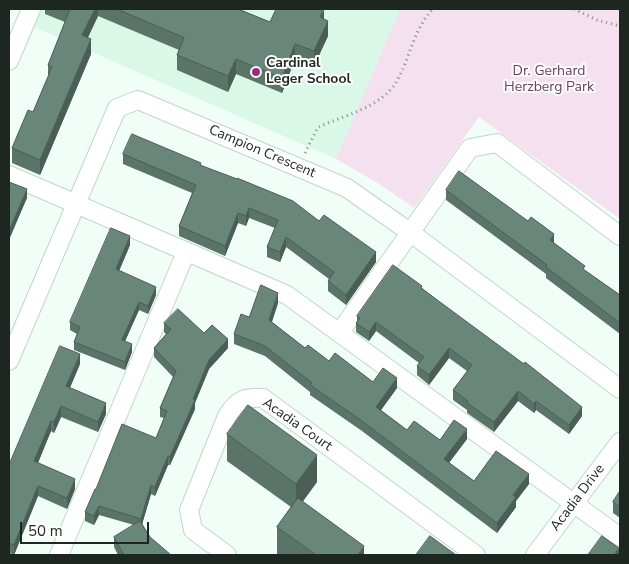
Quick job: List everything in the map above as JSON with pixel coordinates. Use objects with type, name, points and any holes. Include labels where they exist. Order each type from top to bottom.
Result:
[{"type":"street","points":[[9,61],[31,9]]},
{"type":"street","name":"Campion Crescent","points":[[9,361],[117,108],[138,100],[347,188],[411,233],[620,389]]},
{"type":"street","points":[[340,332],[470,148],[496,143],[620,236]]},
{"type":"street","points":[[9,176],[287,295],[620,537]]},
{"type":"street","points":[[59,555],[186,252]]},
{"type":"street","name":"Acadia Court","points":[[227,555],[193,530],[189,510],[227,416],[239,401],[248,397],[263,398],[476,555]]},
{"type":"street","name":"Acadia Drive","points":[[535,555],[620,442]]},
{"type":"path","points":[[305,153],[318,127],[360,111],[389,91],[398,78],[418,30],[433,9]]},
{"type":"path","points":[[574,9],[597,20],[620,26]]},
{"type":"shaded area","name":"Cardinal Leger School","points":[[37,9],[400,9],[336,159],[30,25]]},
{"type":"green space","name":"Dr. Gerhard Herzberg Park","points":[[400,9],[620,9],[620,219],[479,117],[414,208],[381,185],[336,159]]},
{"type":"building","points":[[70,9],[95,9],[82,35],[91,39],[40,160],[12,148],[28,110],[33,112],[52,67],[48,65]]},
{"type":"building","points":[[117,9],[238,9],[270,22],[276,9],[323,9],[320,17],[328,21],[314,51],[295,44],[282,78],[236,59],[228,76],[177,55],[184,38]]},
{"type":"building","points":[[132,134],[201,163],[200,165],[293,201],[319,221],[324,215],[376,252],[346,295],[328,281],[334,272],[286,237],[280,252],[267,247],[278,220],[249,208],[246,216],[238,213],[225,246],[179,226],[196,185],[123,154]]},
{"type":"building","points":[[459,171],[528,221],[531,217],[554,234],[550,240],[585,266],[583,269],[620,295],[620,323],[546,267],[547,265],[446,190]]},
{"type":"building","points":[[9,182],[27,189],[9,231]]},
{"type":"building","points":[[111,228],[130,236],[116,269],[156,287],[148,306],[139,302],[122,340],[132,344],[125,362],[74,342],[80,327],[70,322]]},
{"type":"building","points":[[393,265],[524,364],[525,362],[582,407],[569,425],[536,401],[534,404],[518,391],[494,422],[467,403],[468,401],[453,390],[472,365],[449,348],[429,375],[417,366],[424,357],[376,322],[369,332],[356,323],[360,318],[357,316]]},
{"type":"building","points":[[261,285],[278,293],[269,320],[305,348],[308,345],[329,361],[335,353],[373,382],[383,368],[397,378],[376,407],[407,430],[414,421],[440,440],[454,420],[467,429],[444,459],[474,481],[496,451],[529,474],[513,495],[516,497],[497,523],[362,421],[310,385],[312,383],[265,346],[234,334],[241,314],[249,317]]},
{"type":"building","points":[[178,309],[204,333],[212,325],[228,339],[209,360],[193,399],[195,400],[170,457],[168,456],[155,487],[151,485],[141,519],[99,506],[94,516],[85,512],[122,424],[156,438],[167,411],[160,408],[176,371],[154,348],[171,329],[164,323]]},
{"type":"building","points":[[60,346],[80,354],[66,386],[106,403],[98,422],[61,406],[54,422],[51,421],[34,461],[75,479],[67,498],[38,486],[14,545],[9,543],[9,465]]},
{"type":"building","points":[[248,405],[317,455],[296,484],[227,434]]},
{"type":"building","points":[[620,491],[620,507],[613,502]]},
{"type":"building","points":[[298,498],[364,546],[358,555],[316,555],[277,527]]},
{"type":"building","points":[[140,521],[150,537],[171,555],[124,555],[114,537]]},
{"type":"building","points":[[430,536],[456,555],[416,555]]},
{"type":"building","points":[[602,536],[619,548],[614,555],[588,555]]},
{"type":"place","name":"Cardinal Leger School","points":[[256,72]]}]
